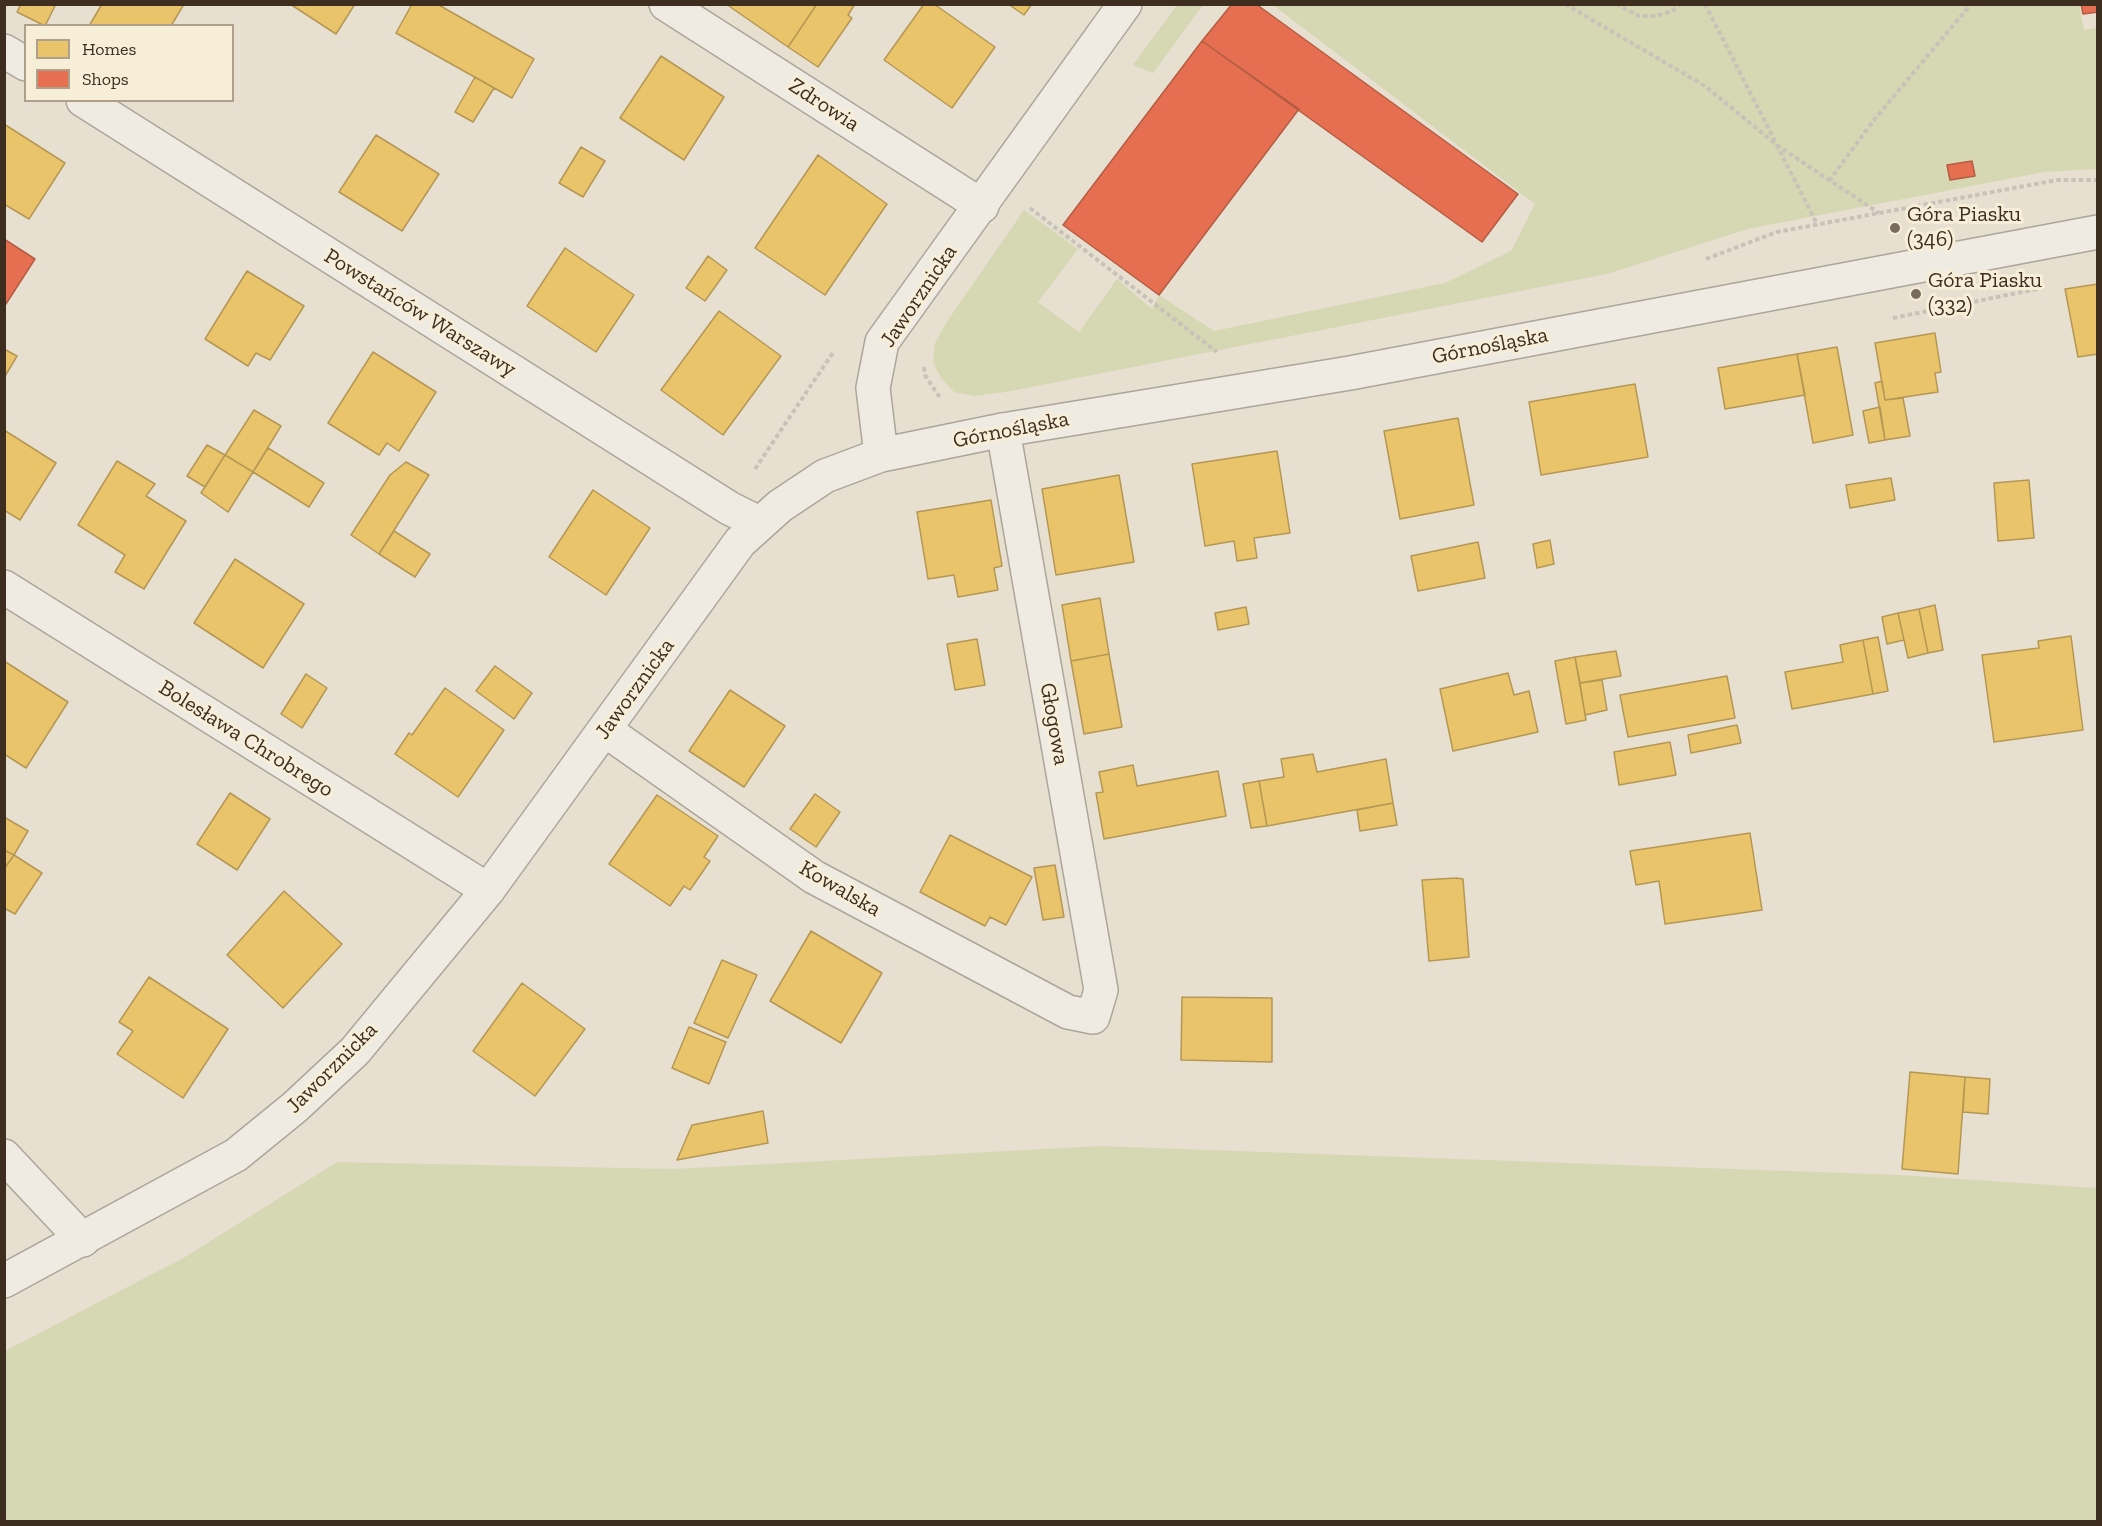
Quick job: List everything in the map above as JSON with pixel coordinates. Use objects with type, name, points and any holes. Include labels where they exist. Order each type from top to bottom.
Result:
[{"type":"street","name":"Zdrowia","points":[[666,4],[982,206]]},
{"type":"street","name":"Jaworznicka","points":[[4,1281],[236,1155],[295,1107],[355,1052],[488,890],[740,542],[780,506],[825,476],[881,455],[873,388],[882,342],[982,206],[1125,4]]},
{"type":"street","points":[[4,51],[24,63]]},
{"type":"street","name":"Powstańców Warszawy","points":[[86,102],[729,508],[759,523]]},
{"type":"street","name":"Górnośląska","points":[[881,455],[1003,430],[1350,373],[2097,232]]},
{"type":"street","name":"Głogowa","points":[[1003,430],[1101,990],[1093,1017]]},
{"type":"street","name":"Bolesława Chrobrego","points":[[4,587],[488,890]]},
{"type":"street","name":"Kowalska","points":[[605,730],[814,877],[1068,1012],[1093,1017]]},
{"type":"street","points":[[4,1156],[83,1240]]},
{"type":"path","points":[[1565,4],[1706,86],[1778,146],[1879,213]]},
{"type":"path","points":[[1616,4],[1639,16],[1656,16],[1672,11],[1681,4]]},
{"type":"path","points":[[1705,4],[1817,224]]},
{"type":"path","points":[[1829,181],[1874,120],[1971,4]]},
{"type":"path","points":[[1702,261],[1777,232],[2057,180],[2097,180]]},
{"type":"path","points":[[1021,201],[1153,300],[1221,355]]},
{"type":"path","points":[[729,508],[837,346]]},
{"type":"path","points":[[923,365],[925,375],[938,395],[946,399]]},
{"type":"green space","points":[[2079,4],[2084,30],[2097,28],[2097,169],[2044,172],[1748,229],[1607,274],[1006,392],[974,396],[954,392],[941,378],[933,362],[935,343],[946,323],[1024,210],[1078,249],[1038,302],[1079,332],[1117,279],[1152,309],[1159,295],[1214,331],[1445,283],[1511,251],[1535,204],[1273,5]]},
{"type":"green space","points":[[1177,5],[1203,5],[1153,73],[1133,65]]},
{"type":"green space","points":[[1099,1146],[1900,1175],[2097,1188],[2097,1521],[5,1521],[5,1351],[185,1257],[337,1162],[675,1169]]},
{"type":"building: Homes","points":[[21,4],[56,4],[46,24],[41,24],[17,12]]},
{"type":"building: Homes","points":[[102,4],[184,4],[172,24],[90,24]]},
{"type":"building: Homes","points":[[290,4],[355,4],[336,34]]},
{"type":"building: Homes","points":[[412,4],[437,4],[534,59],[512,98],[396,33]]},
{"type":"building: Homes","points":[[726,4],[817,4],[788,47]]},
{"type":"building: Homes","points":[[817,4],[855,4],[848,15],[852,18],[818,67],[788,47]]},
{"type":"building: Homes","points":[[924,4],[934,4],[995,47],[952,108],[884,60]]},
{"type":"building: Homes","points":[[1008,4],[1032,4],[1024,15]]},
{"type":"building: Homes","points":[[661,56],[724,97],[684,160],[620,118]]},
{"type":"building: Homes","points":[[475,77],[494,88],[473,122],[455,112]]},
{"type":"building: Homes","points":[[4,124],[65,163],[29,219],[4,204]]},
{"type":"building: Homes","points":[[376,135],[439,174],[402,231],[339,192]]},
{"type":"building: Homes","points":[[581,147],[605,161],[583,197],[559,183]]},
{"type":"building: Homes","points":[[818,155],[887,204],[825,295],[755,248]]},
{"type":"building: Homes","points":[[565,248],[634,295],[596,352],[527,306]]},
{"type":"building: Homes","points":[[708,256],[727,270],[705,301],[686,288]]},
{"type":"building: Homes","points":[[247,271],[304,306],[270,360],[256,353],[248,366],[205,339]]},
{"type":"building: Homes","points":[[2098,284],[2098,354],[2078,357],[2065,289]]},
{"type":"building: Homes","points":[[719,311],[781,356],[723,435],[661,390]]},
{"type":"building: Homes","points":[[1935,333],[1941,372],[1935,373],[1938,392],[1885,400],[1875,343]]},
{"type":"building: Homes","points":[[1837,347],[1853,435],[1813,443],[1797,354]]},
{"type":"building: Homes","points":[[4,349],[17,356],[4,378]]},
{"type":"building: Homes","points":[[373,352],[436,392],[399,451],[387,443],[379,455],[328,423]]},
{"type":"building: Homes","points":[[1797,354],[1805,395],[1725,409],[1718,368]]},
{"type":"building: Homes","points":[[1882,381],[1885,400],[1903,398],[1910,436],[1885,440],[1875,383]]},
{"type":"building: Homes","points":[[1635,384],[1648,457],[1541,475],[1529,402]]},
{"type":"building: Homes","points":[[1880,407],[1885,440],[1869,443],[1863,411]]},
{"type":"building: Homes","points":[[254,410],[281,426],[253,472],[225,455]]},
{"type":"building: Homes","points":[[1458,418],[1474,505],[1400,519],[1384,431]]},
{"type":"building: Homes","points":[[4,430],[56,463],[20,520],[4,510]]},
{"type":"building: Homes","points":[[207,445],[225,455],[205,487],[187,476]]},
{"type":"building: Homes","points":[[268,448],[324,483],[309,507],[253,472]]},
{"type":"building: Homes","points":[[1277,451],[1290,533],[1254,538],[1257,558],[1237,561],[1234,541],[1205,546],[1192,464]]},
{"type":"building: Homes","points":[[225,455],[253,472],[228,512],[201,493]]},
{"type":"building: Homes","points":[[117,461],[155,484],[146,496],[186,521],[144,589],[115,572],[125,555],[78,525]]},
{"type":"building: Homes","points":[[406,462],[429,475],[379,554],[351,535],[390,475]]},
{"type":"building: Homes","points":[[1119,475],[1134,562],[1056,575],[1042,489]]},
{"type":"building: Homes","points":[[1891,478],[1895,500],[1850,508],[1846,485]]},
{"type":"building: Homes","points":[[2029,480],[2034,538],[1998,541],[1994,483]]},
{"type":"building: Homes","points":[[593,490],[650,528],[606,595],[549,557]]},
{"type":"building: Homes","points":[[991,500],[1002,566],[994,568],[998,590],[958,597],[954,575],[928,579],[917,512]]},
{"type":"building: Homes","points":[[394,531],[430,554],[415,577],[379,554]]},
{"type":"building: Homes","points":[[1550,540],[1554,564],[1537,568],[1533,544]]},
{"type":"building: Homes","points":[[1478,542],[1485,578],[1418,591],[1411,556]]},
{"type":"building: Homes","points":[[235,559],[304,604],[263,668],[194,623]]},
{"type":"building: Homes","points":[[1100,598],[1109,654],[1071,661],[1062,605]]},
{"type":"building: Homes","points":[[1935,605],[1943,650],[1928,653],[1919,609]]},
{"type":"building: Homes","points":[[1246,607],[1249,624],[1218,630],[1215,613]]},
{"type":"building: Homes","points":[[1919,609],[1928,653],[1908,658],[1898,613]]},
{"type":"building: Homes","points":[[1898,613],[1904,640],[1887,644],[1882,617]]},
{"type":"building: Homes","points":[[2071,636],[2083,730],[1994,742],[1982,655],[2039,648],[2038,641]]},
{"type":"building: Homes","points":[[1878,637],[1888,691],[1873,694],[1863,640]]},
{"type":"building: Homes","points":[[977,639],[985,685],[955,690],[947,644]]},
{"type":"building: Homes","points":[[1863,640],[1873,694],[1792,709],[1785,672],[1843,662],[1840,645]]},
{"type":"building: Homes","points":[[1616,651],[1621,676],[1580,683],[1575,657]]},
{"type":"building: Homes","points":[[1109,654],[1122,727],[1084,734],[1071,661]]},
{"type":"building: Homes","points":[[1575,657],[1586,720],[1566,724],[1555,661]]},
{"type":"building: Homes","points":[[4,661],[68,702],[26,768],[4,754]]},
{"type":"building: Homes","points":[[495,666],[532,693],[514,719],[476,691]]},
{"type":"building: Homes","points":[[1508,673],[1514,695],[1529,691],[1538,732],[1453,751],[1440,689]]},
{"type":"building: Homes","points":[[306,674],[327,688],[302,728],[281,714]]},
{"type":"building: Homes","points":[[1727,676],[1735,718],[1628,737],[1620,695]]},
{"type":"building: Homes","points":[[1602,680],[1607,710],[1585,715],[1580,683]]},
{"type":"building: Homes","points":[[445,688],[504,730],[458,797],[395,754],[409,733],[412,735]]},
{"type":"building: Homes","points":[[730,690],[785,726],[744,787],[689,751]]},
{"type":"building: Homes","points":[[1737,725],[1741,743],[1691,753],[1688,735]]},
{"type":"building: Homes","points":[[1670,742],[1676,775],[1619,785],[1614,752]]},
{"type":"building: Homes","points":[[1313,754],[1317,772],[1386,759],[1393,803],[1267,826],[1259,781],[1284,777],[1281,759]]},
{"type":"building: Homes","points":[[1133,765],[1137,786],[1218,771],[1226,816],[1104,839],[1096,793],[1103,792],[1099,772]]},
{"type":"building: Homes","points":[[1259,781],[1267,826],[1251,828],[1243,784]]},
{"type":"building: Homes","points":[[230,793],[270,819],[237,870],[197,844]]},
{"type":"building: Homes","points":[[815,794],[840,812],[816,847],[790,829]]},
{"type":"building: Homes","points":[[657,795],[718,836],[704,857],[710,861],[690,890],[684,886],[670,906],[609,864]]},
{"type":"building: Homes","points":[[1393,803],[1397,825],[1360,831],[1357,810]]},
{"type":"building: Homes","points":[[4,817],[28,831],[14,855],[4,850]]},
{"type":"building: Homes","points":[[1750,833],[1762,910],[1665,924],[1659,881],[1636,885],[1630,851]]},
{"type":"building: Homes","points":[[950,835],[1032,877],[1006,925],[990,917],[985,926],[920,892]]},
{"type":"building: Homes","points":[[4,850],[14,855],[4,869]]},
{"type":"building: Homes","points":[[14,855],[42,873],[15,914],[4,908],[4,869]]},
{"type":"building: Homes","points":[[1055,865],[1064,917],[1043,920],[1034,868]]},
{"type":"building: Homes","points":[[1463,879],[1469,957],[1429,961],[1422,880]]},
{"type":"building: Homes","points":[[284,891],[342,944],[283,1008],[227,955]]},
{"type":"building: Homes","points":[[811,931],[882,973],[841,1043],[770,1001]]},
{"type":"building: Homes","points":[[722,960],[757,975],[728,1038],[694,1023]]},
{"type":"building: Homes","points":[[149,977],[228,1029],[183,1098],[117,1054],[133,1031],[119,1022]]},
{"type":"building: Homes","points":[[522,983],[585,1029],[535,1096],[473,1051]]},
{"type":"building: Homes","points":[[1182,997],[1272,998],[1272,1062],[1181,1060]]},
{"type":"building: Homes","points":[[689,1027],[726,1042],[709,1084],[672,1068]]},
{"type":"building: Homes","points":[[1910,1072],[1965,1077],[1958,1174],[1902,1169]]},
{"type":"building: Homes","points":[[1965,1077],[1990,1079],[1988,1114],[1963,1112]]},
{"type":"building: Homes","points":[[763,1111],[768,1143],[677,1160],[692,1125]]},
{"type":"building: Shops","points":[[1232,4],[1256,4],[1518,194],[1482,242],[1202,41]]},
{"type":"building: Shops","points":[[2081,4],[2098,4],[2098,12],[2083,14]]},
{"type":"building: Shops","points":[[1202,41],[1299,109],[1159,295],[1063,225]]},
{"type":"building: Shops","points":[[1972,161],[1975,176],[1950,180],[1947,165]]},
{"type":"building: Shops","points":[[4,239],[35,259],[4,307]]},
{"type":"place","name":"Góra Piasku (346)","points":[[1895,228]]},
{"type":"place","name":"Góra Piasku (332)","points":[[1916,294]]}]
